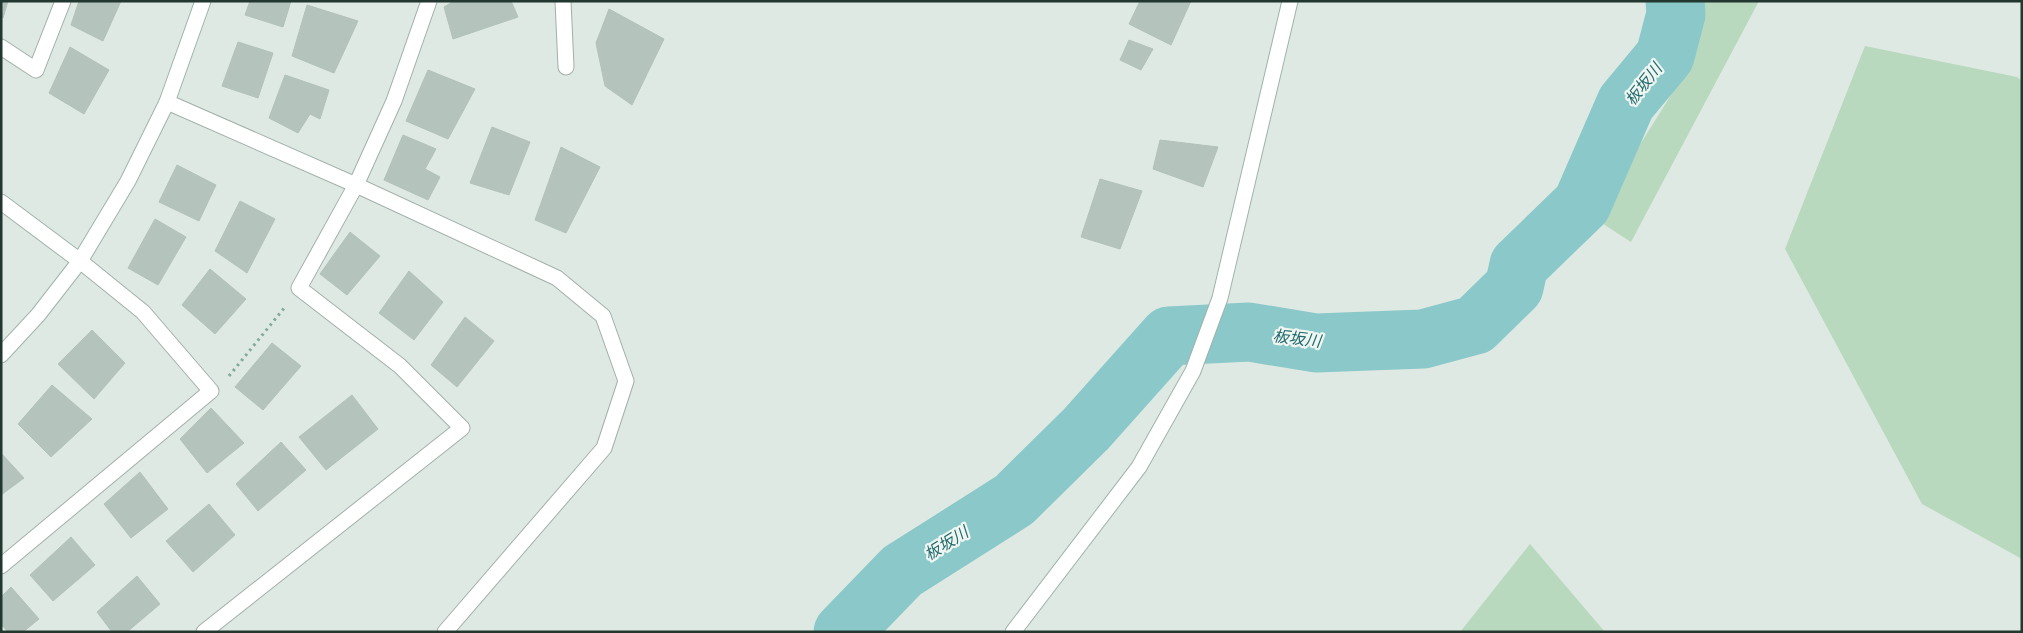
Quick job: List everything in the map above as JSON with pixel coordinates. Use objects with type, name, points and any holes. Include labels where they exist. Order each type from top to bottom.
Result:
[{"type":"street","points":[[1,47],[36,70],[63,1]]},
{"type":"street","points":[[1,355],[38,315],[80,261],[128,181],[167,102],[203,1]]},
{"type":"street","points":[[204,632],[462,428],[400,366],[299,288],[356,185],[394,100],[429,1]]},
{"type":"street","points":[[563,1],[566,67]]},
{"type":"street","points":[[1013,632],[1138,467],[1192,371],[1220,298],[1290,1]]},
{"type":"street","points":[[167,102],[356,185],[557,278],[603,316],[626,381],[604,448],[445,632]]},
{"type":"street","points":[[1,202],[144,312],[211,391],[1,566]]},
{"type":"path","points":[[211,391],[234,372],[299,288]]},
{"type":"green space","points":[[1698,1],[1759,1],[1631,242],[1594,218],[1676,87]]},
{"type":"green space","points":[[1865,46],[2017,77],[2022,81],[2022,559],[1922,504],[1785,249]]},
{"type":"green space","points":[[1530,544],[1605,632],[1460,632]]},
{"type":"building","points":[[1,1],[8,1],[3,18],[1,18]]},
{"type":"building","points":[[79,1],[121,1],[103,41],[71,25]]},
{"type":"building","points":[[250,1],[291,1],[283,27],[245,15]]},
{"type":"building","points":[[454,1],[511,1],[518,17],[453,39],[444,7]]},
{"type":"building","points":[[1140,1],[1191,1],[1171,45],[1129,24]]},
{"type":"building","points":[[307,5],[358,21],[334,73],[292,56]]},
{"type":"building","points":[[609,9],[664,39],[632,105],[605,86],[596,43]]},
{"type":"building","points":[[1129,40],[1153,49],[1141,70],[1120,60]]},
{"type":"building","points":[[238,42],[273,53],[258,98],[222,86]]},
{"type":"building","points":[[70,47],[109,70],[84,114],[49,93]]},
{"type":"building","points":[[428,70],[475,89],[448,139],[406,121]]},
{"type":"building","points":[[285,75],[329,90],[320,119],[310,114],[298,133],[269,118]]},
{"type":"building","points":[[492,127],[530,142],[509,195],[470,183]]},
{"type":"building","points":[[403,135],[436,149],[425,169],[440,177],[428,200],[384,180]]},
{"type":"building","points":[[1160,140],[1218,147],[1203,187],[1153,169]]},
{"type":"building","points":[[561,147],[600,167],[566,233],[535,220]]},
{"type":"building","points":[[177,165],[216,185],[199,221],[159,202]]},
{"type":"building","points":[[1100,179],[1142,191],[1120,249],[1081,237]]},
{"type":"building","points":[[240,201],[275,219],[247,273],[215,251]]},
{"type":"building","points":[[155,219],[186,237],[158,285],[128,268]]},
{"type":"building","points":[[350,232],[380,256],[347,295],[320,274]]},
{"type":"building","points":[[210,269],[246,299],[215,334],[182,305]]},
{"type":"building","points":[[409,271],[443,302],[414,340],[379,313]]},
{"type":"building","points":[[465,317],[494,341],[457,387],[431,365]]},
{"type":"building","points":[[92,330],[125,363],[94,399],[58,364]]},
{"type":"building","points":[[272,343],[301,366],[263,410],[235,387]]},
{"type":"building","points":[[52,385],[92,419],[51,457],[18,424]]},
{"type":"building","points":[[352,395],[378,429],[326,470],[299,437]]},
{"type":"building","points":[[211,408],[244,443],[207,473],[180,439]]},
{"type":"building","points":[[281,442],[306,470],[258,511],[236,484]]},
{"type":"building","points":[[1,453],[24,478],[1,495]]},
{"type":"building","points":[[140,472],[168,509],[131,538],[104,504]]},
{"type":"building","points":[[209,504],[235,535],[193,572],[166,541]]},
{"type":"building","points":[[71,537],[95,565],[53,601],[30,575]]},
{"type":"building","points":[[137,576],[160,604],[127,632],[112,632],[97,612]]},
{"type":"building","points":[[11,587],[39,619],[23,632],[8,632],[1,624],[1,597]]},
{"type":"waterway","name":"板坂川","points":[[843,632],[902,571],[1014,500],[1086,429],[1169,336],[1249,332],[1316,343],[1423,339],[1475,325],[1514,287],[1519,265],[1582,204],[1626,103],[1665,56],[1676,14],[1675,1]]}]
